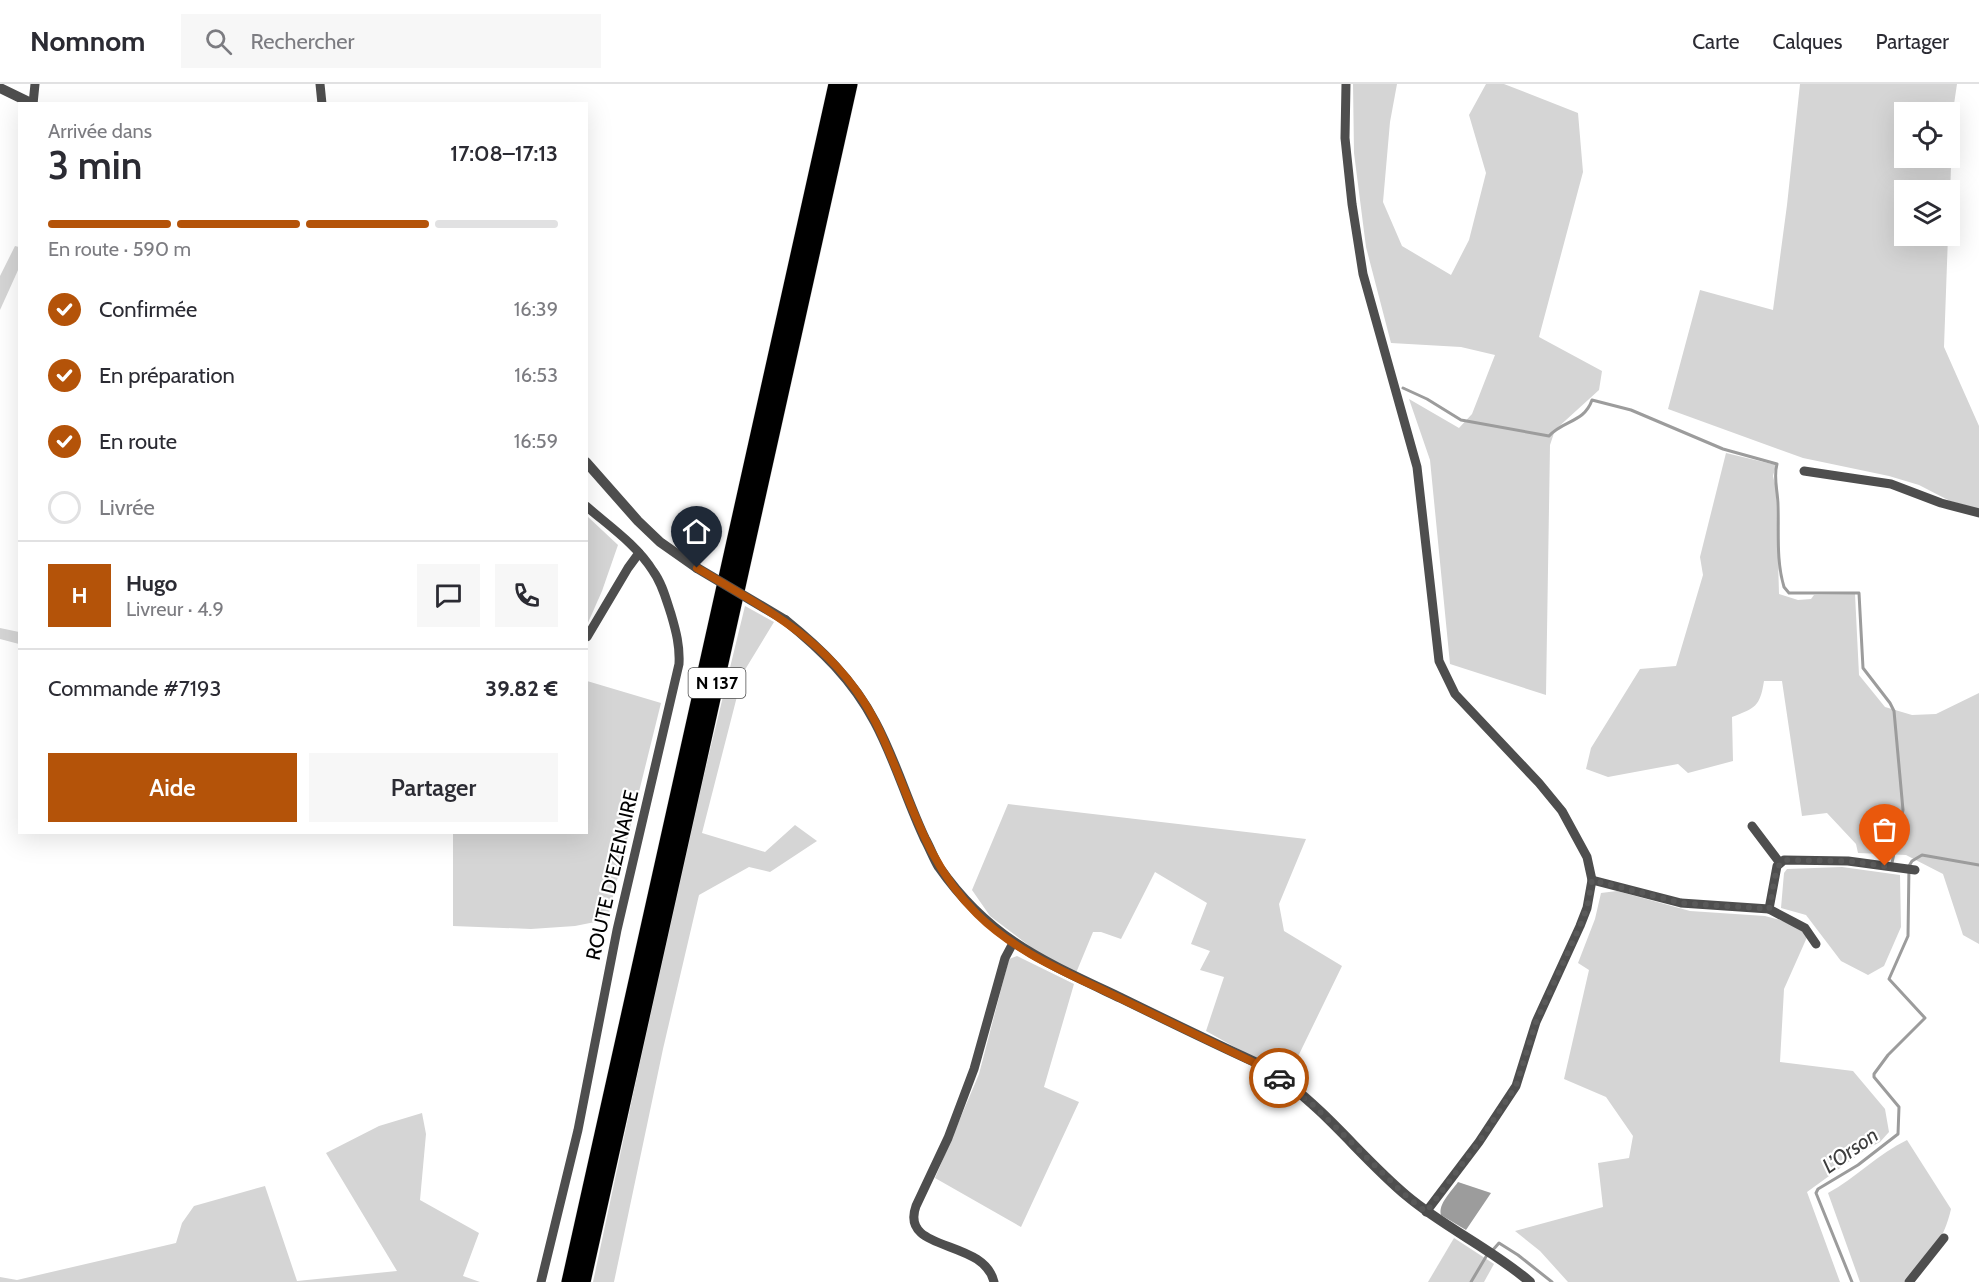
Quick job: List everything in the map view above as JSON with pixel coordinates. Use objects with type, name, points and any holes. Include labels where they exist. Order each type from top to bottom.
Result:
[{"type":"highway","name":"N 137","points":[[569,1282],[836,84]]},
{"type":"highway","name":"N 137","points":[[583,1282],[850,84]]},
{"type":"street","points":[[25,84],[35,86],[33,102]]},
{"type":"street","points":[[320,84],[322,102]]},
{"type":"street","points":[[1346,84],[1345,138],[1355,227],[1363,274],[1417,467],[1439,661],[1455,694],[1539,783],[1562,811],[1587,857],[1592,880],[1587,908],[1536,1022],[1516,1086],[1479,1142],[1426,1212]]},
{"type":"street","points":[[0,88],[29,102]]},
{"type":"street","points":[[588,464],[638,521],[660,542],[697,568],[785,620],[813,643],[840,670],[876,723],[937,865],[977,915],[1013,943],[1054,967],[1257,1064],[1287,1083],[1313,1105],[1404,1194],[1426,1212],[1490,1252],[1530,1282]]},
{"type":"street","points":[[1804,471],[1892,484],[1941,503],[1979,513]]},
{"type":"street","name":"ROUTE D'EZENAIRE","points":[[541,1282],[578,1130],[617,930],[679,664],[680,650],[677,633],[654,571],[639,553],[588,508]]},
{"type":"street","points":[[588,635],[639,553]]},
{"type":"street","points":[[1752,826],[1780,863]]},
{"type":"street","points":[[1769,909],[1776,871],[1780,863],[1790,859],[1848,861],[1915,870]]},
{"type":"street","points":[[1592,880],[1682,903],[1769,909],[1805,928],[1816,944]]},
{"type":"street","points":[[994,1282],[993,1275],[985,1263],[925,1236],[915,1226],[913,1216],[948,1138],[974,1069],[1005,958],[1013,943]]},
{"type":"street","points":[[1909,1282],[1944,1238]]},
{"type":"shaded area","points":[[1353,84],[1397,84],[1390,122],[1383,202],[1402,246],[1451,275],[1469,240],[1486,173],[1469,115],[1486,84],[1504,84],[1578,113],[1583,172],[1539,337],[1602,371],[1599,390],[1555,430],[1550,445],[1546,695],[1450,664],[1430,460],[1409,399],[1459,428],[1472,414],[1495,355],[1461,347],[1391,343],[1366,247],[1354,153]]},
{"type":"shaded area","points":[[1800,84],[1957,84],[1954,102],[1894,102],[1894,168],[1951,168],[1951,180],[1894,180],[1894,246],[1948,246],[1944,347],[1979,426],[1979,509],[1950,501],[1919,485],[1889,476],[1803,458],[1668,409],[1700,290],[1773,310]]},
{"type":"shaded area","points":[[15,246],[18,247],[18,270],[0,310],[0,276]]},
{"type":"shaded area","points":[[1726,453],[1776,465],[1773,476],[1776,488],[1779,594],[1798,600],[1811,599],[1814,595],[1855,594],[1859,675],[1885,707],[1912,715],[1936,714],[1979,693],[1979,944],[1963,935],[1943,874],[1906,855],[1858,853],[1856,844],[1827,813],[1802,816],[1782,681],[1764,681],[1761,696],[1755,705],[1732,717],[1733,761],[1688,773],[1678,764],[1608,777],[1586,769],[1591,748],[1640,669],[1676,666],[1703,575],[1700,557]]},
{"type":"shaded area","points":[[588,517],[618,545],[588,623]]},
{"type":"shaded area","points":[[745,606],[774,622],[743,673],[702,833],[765,852],[795,825],[817,841],[770,872],[749,867],[699,895],[663,1049],[614,1282],[593,1282],[682,865]]},
{"type":"shaded area","points":[[0,628],[18,632],[18,644],[0,639]]},
{"type":"shaded area","points":[[588,681],[661,703],[609,913],[595,922],[575,926],[531,929],[453,926],[453,834],[588,834]]},
{"type":"shaded area","points":[[1008,804],[1306,839],[1279,904],[1284,931],[1342,966],[1288,1077],[1206,1031],[1224,977],[1200,970],[1210,951],[1191,944],[1207,903],[1155,872],[1121,939],[1101,932],[1093,932],[1076,973],[1036,951],[990,916],[972,890]]},
{"type":"shaded area","points":[[1842,867],[1900,875],[1901,927],[1884,966],[1868,975],[1841,961],[1806,915],[1781,908],[1784,873],[1787,869]]},
{"type":"shaded area","points":[[1617,891],[1690,911],[1765,916],[1787,922],[1808,935],[1784,989],[1780,1062],[1853,1071],[1885,1109],[1889,1132],[1880,1142],[1865,1150],[1807,1192],[1840,1282],[1568,1282],[1540,1251],[1515,1231],[1603,1207],[1598,1163],[1629,1158],[1633,1136],[1606,1097],[1564,1079],[1589,970],[1578,963],[1595,919],[1601,893]]},
{"type":"shaded area","points":[[1017,956],[1074,984],[1044,1087],[1079,1102],[1021,1227],[935,1178],[979,1074],[1009,959]]},
{"type":"shaded area","points":[[422,1113],[426,1134],[420,1200],[479,1233],[463,1276],[480,1282],[0,1282],[0,1277],[17,1280],[176,1243],[182,1223],[194,1206],[265,1186],[297,1281],[397,1271],[326,1153],[379,1126]]},
{"type":"shaded area","points":[[1907,1140],[1951,1209],[1948,1221],[1934,1249],[1904,1282],[1860,1282],[1828,1193]]},
{"type":"shaded area","points":[[1458,1182],[1491,1193],[1466,1230],[1441,1215],[1443,1202]]},
{"type":"shaded area","points":[[1454,1238],[1494,1264],[1484,1282],[1428,1282]]},
{"type":"waterway","points":[[1403,388],[1427,399],[1461,420],[1549,436],[1584,413],[1592,400],[1631,410],[1723,449],[1777,464],[1779,557],[1784,587],[1789,593],[1859,593],[1863,668],[1894,711],[1903,810],[1892,863]]},
{"type":"waterway","name":"L’Orson","points":[[1852,1282],[1816,1193],[1818,1189],[1858,1165],[1898,1134],[1899,1107],[1874,1077],[1874,1074],[1888,1055],[1925,1018],[1889,979],[1908,936],[1909,866],[1912,861],[1922,855],[1979,865]]},
{"type":"waterway","name":"L’Orson","points":[[1492,1251],[1499,1243],[1552,1282]]},
{"type":"waterway","name":"L’Orson","points":[[1471,1282],[1487,1255]]},
{"type":"way so far","points":[[1279,1078],[1313,1105],[1404,1194],[1426,1212],[1479,1142],[1516,1086],[1532,1032],[1587,908],[1592,880],[1682,903],[1769,909],[1777,866],[1784,860],[1848,861],[1885,866]]},
{"type":"route","points":[[697,568],[785,620],[813,643],[840,670],[876,723],[937,865],[977,915],[1013,943],[1054,967],[1257,1064],[1279,1078]]}]
